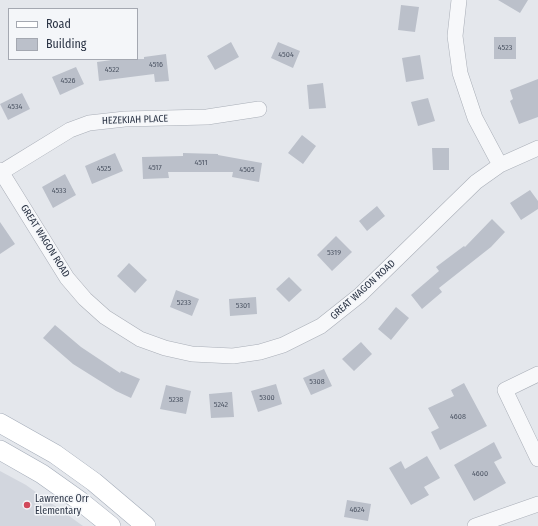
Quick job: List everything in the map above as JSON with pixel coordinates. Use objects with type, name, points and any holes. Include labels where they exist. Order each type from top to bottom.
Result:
[{"type":"main road","points":[[0,424],[62,459],[94,482],[146,526]]},
{"type":"main road","points":[[0,450],[42,474],[80,501],[111,526]]},
{"type":"street","points":[[459,0],[456,36],[460,73],[474,118],[500,166]]},
{"type":"street","name":"HEZEKIAH PLACE","points":[[0,172],[70,130],[89,123],[118,119],[207,118],[259,109]]},
{"type":"street","name":"GREAT WAGON ROAD","points":[[0,172],[67,278],[85,299],[105,317],[116,325],[152,344],[192,354],[220,356],[260,352],[283,346],[321,326],[360,295],[476,182],[500,166],[538,148]]},
{"type":"street","points":[[538,374],[505,390],[538,459]]},
{"type":"street","points":[[475,526],[538,504]]},
{"type":"shaded area","name":"Lawrence Orr Elementary","points":[[0,471],[26,485],[83,526],[0,526]]},
{"type":"building","points":[[498,0],[528,0],[520,13]]},
{"type":"building","points":[[401,5],[419,7],[415,32],[398,30]]},
{"type":"building","points":[[494,37],[516,37],[516,59],[494,59]]},
{"type":"building","points":[[231,42],[239,57],[215,70],[207,56]]},
{"type":"building","points":[[278,42],[300,51],[293,68],[271,58]]},
{"type":"building","points":[[166,54],[169,81],[155,82],[154,74],[99,81],[97,62],[112,60],[138,60],[144,59],[144,57]]},
{"type":"building","points":[[420,55],[424,79],[406,82],[402,58]]},
{"type":"building","points":[[76,67],[84,84],[60,95],[52,77]]},
{"type":"building","points":[[538,79],[538,117],[519,124],[510,101],[513,99],[510,90]]},
{"type":"building","points":[[323,83],[326,108],[309,109],[307,85]]},
{"type":"building","points":[[22,93],[30,109],[8,120],[0,104]]},
{"type":"building","points":[[428,98],[435,121],[418,126],[411,102]]},
{"type":"building","points":[[302,135],[316,146],[303,164],[288,153]]},
{"type":"building","points":[[432,148],[449,148],[449,170],[433,170]]},
{"type":"building","points":[[115,153],[123,171],[92,184],[85,166]]},
{"type":"building","points":[[183,153],[218,154],[262,163],[259,182],[232,177],[233,172],[168,172],[169,178],[143,179],[142,157],[183,156]]},
{"type":"building","points":[[65,174],[76,195],[53,208],[42,187]]},
{"type":"building","points":[[530,190],[538,201],[538,209],[521,220],[510,203]]},
{"type":"building","points":[[377,206],[385,216],[367,231],[359,221]]},
{"type":"building","points":[[492,219],[505,232],[491,247],[439,288],[442,292],[422,309],[411,295],[439,271],[436,267],[464,246],[465,247]]},
{"type":"building","points":[[0,222],[15,244],[0,254]]},
{"type":"building","points":[[336,236],[352,252],[332,271],[317,255]]},
{"type":"building","points":[[129,263],[147,280],[135,293],[117,276]]},
{"type":"building","points":[[289,277],[302,290],[289,302],[276,289]]},
{"type":"building","points":[[176,290],[199,299],[192,316],[170,307]]},
{"type":"building","points":[[256,297],[257,314],[230,316],[229,299]]},
{"type":"building","points":[[396,307],[409,318],[391,340],[378,329]]},
{"type":"building","points":[[55,325],[81,347],[120,373],[121,371],[140,379],[131,398],[116,391],[73,364],[43,338]]},
{"type":"building","points":[[361,342],[372,354],[354,371],[342,359]]},
{"type":"building","points":[[324,369],[332,386],[311,395],[303,378]]},
{"type":"building","points":[[464,383],[487,426],[440,450],[431,432],[439,428],[428,408],[454,396],[451,390]]},
{"type":"building","points":[[276,384],[282,404],[258,412],[251,391]]},
{"type":"building","points":[[166,385],[191,391],[186,414],[160,409]]},
{"type":"building","points":[[232,392],[234,417],[211,418],[209,394]]},
{"type":"building","points":[[494,442],[502,458],[494,462],[506,483],[474,501],[454,465]]},
{"type":"building","points":[[427,456],[440,478],[424,487],[429,495],[411,505],[389,468],[401,461],[405,469]]},
{"type":"building","points":[[347,500],[371,504],[368,521],[344,517]]},
{"type":"place","name":"Lawrence Orr Elementary","points":[[27,505]]}]
